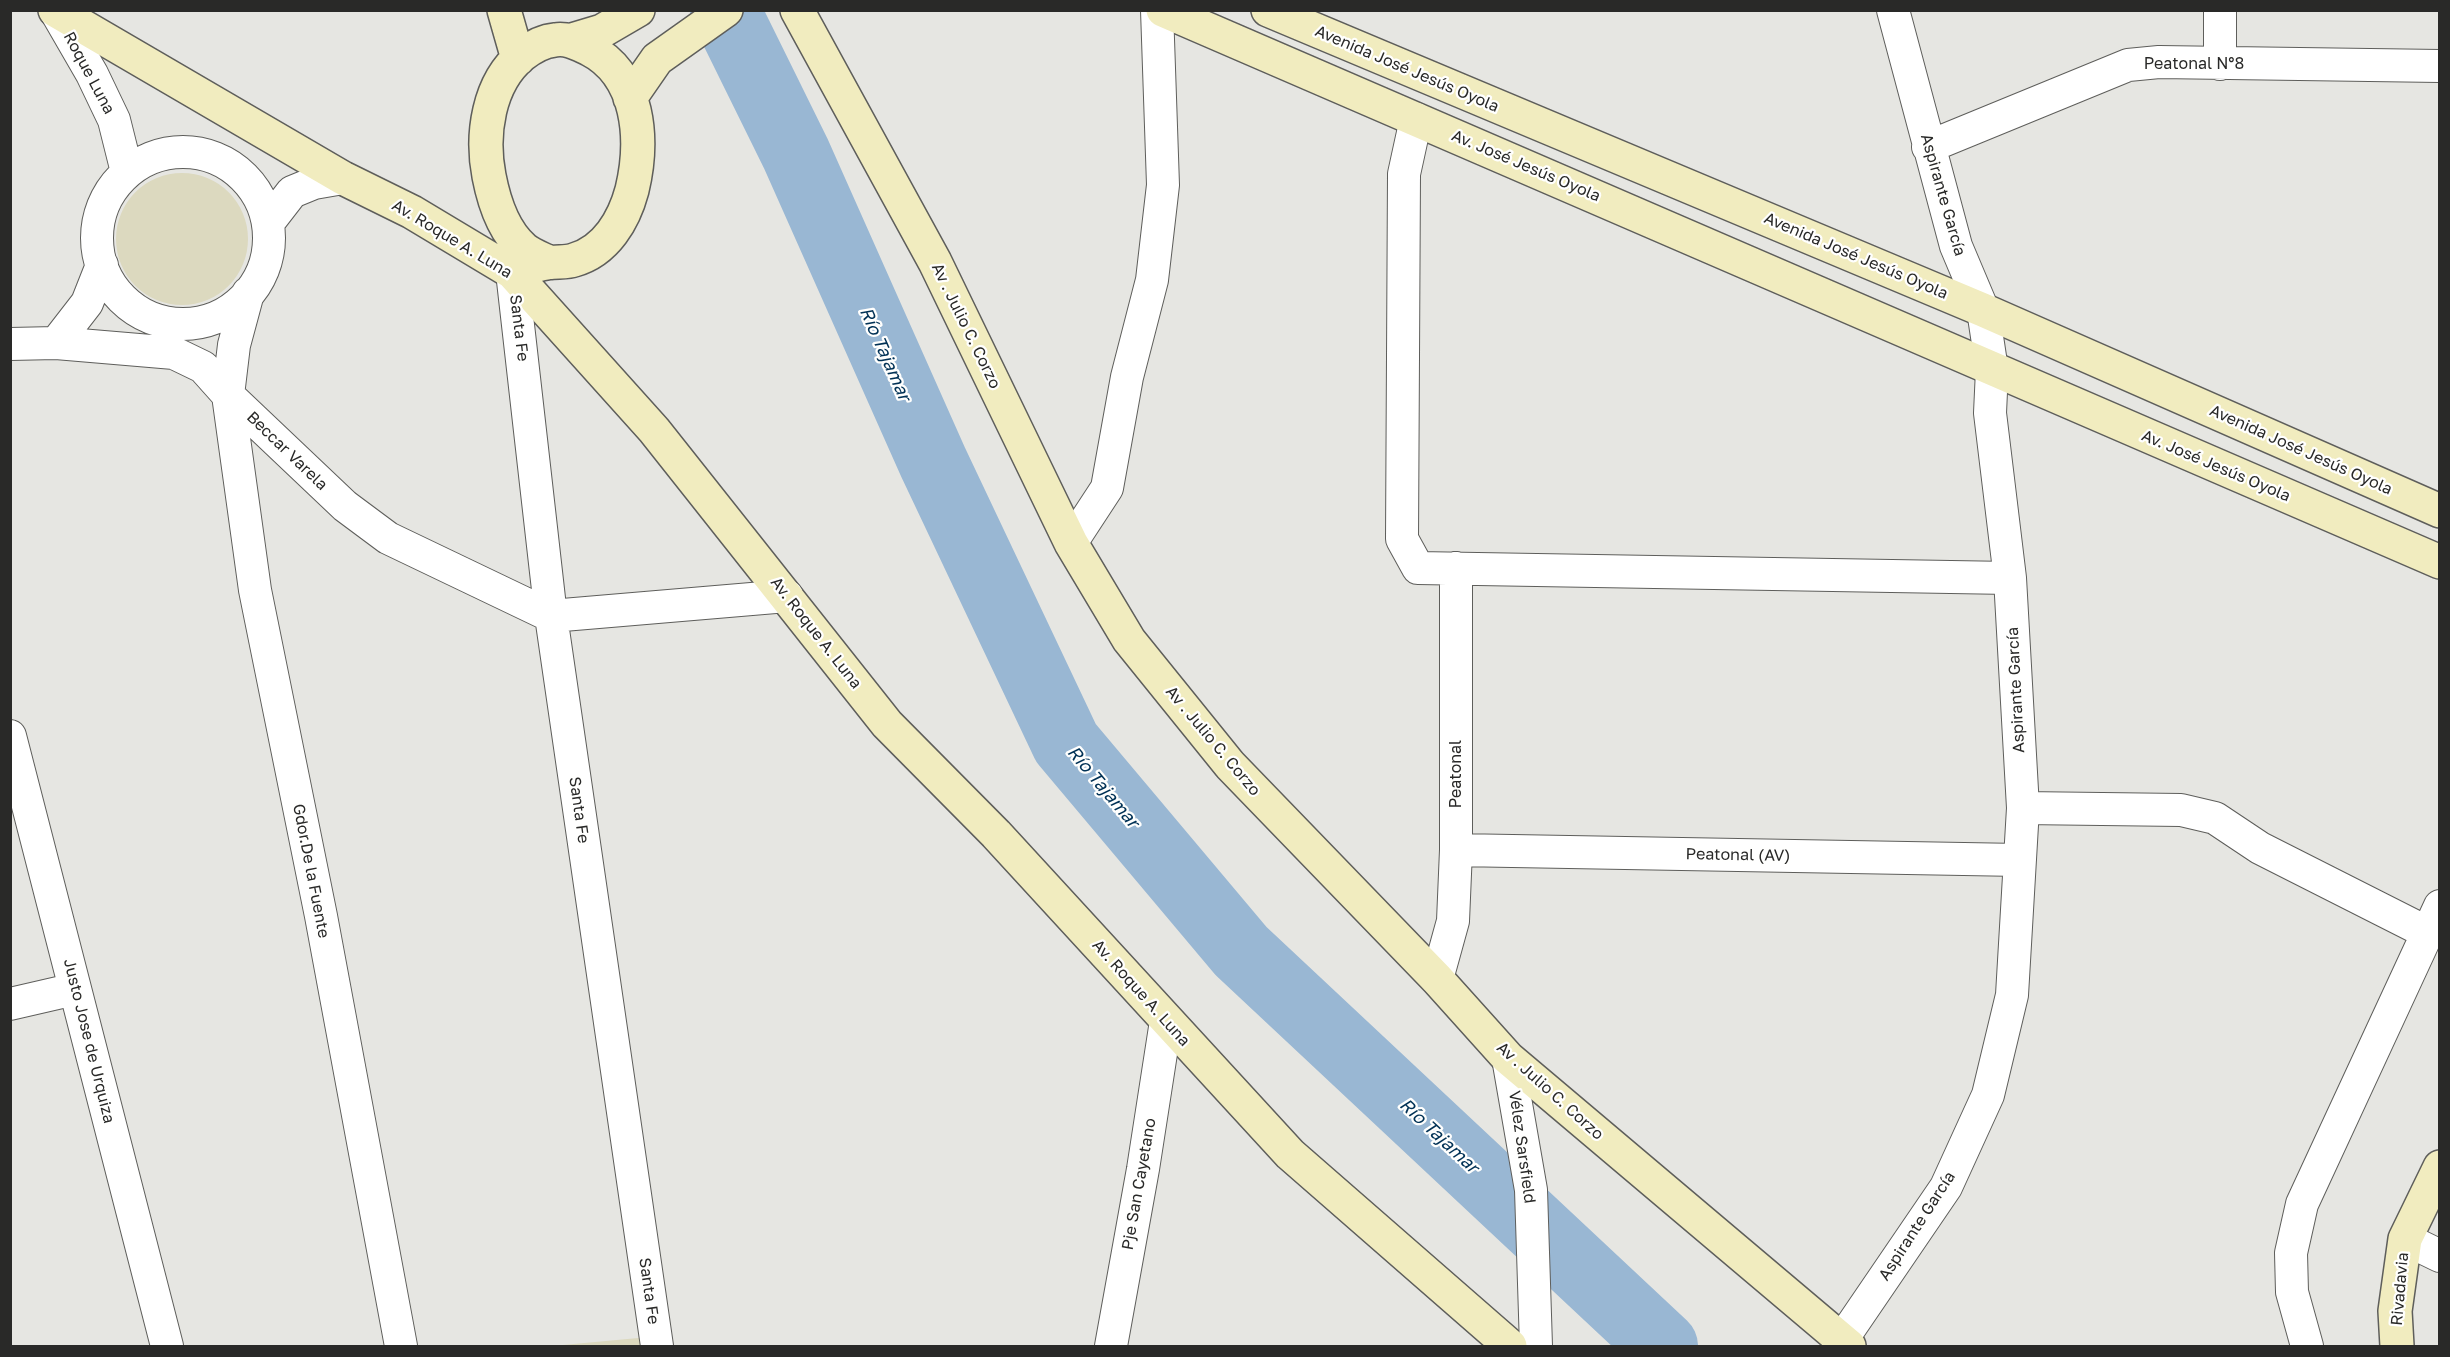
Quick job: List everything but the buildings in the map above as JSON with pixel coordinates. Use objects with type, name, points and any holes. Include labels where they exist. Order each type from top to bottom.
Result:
[{"type":"street","name":"Roque Luna","points":[[55,10],[92,74],[114,120],[127,172]]},
{"type":"street","name":"Av. Roque A. Luna","points":[[55,10],[343,178],[412,212],[512,272],[654,430],[887,724],[996,834],[1290,1154],[1510,1347]]},
{"type":"street","points":[[504,10],[518,59]]},
{"type":"street","points":[[572,40],[600,55],[615,69],[626,85],[637,125],[638,165],[626,211],[611,234],[593,252],[573,261],[548,262],[512,272],[488,168],[486,132],[493,97],[509,66],[531,48],[554,40],[572,40],[602,31],[638,10]]},
{"type":"street","points":[[630,98],[657,59],[726,10]]},
{"type":"street","name":"Av . Julio C. Corzo","points":[[797,10],[935,262],[1071,543],[1129,640],[1230,765],[1437,979],[1508,1058],[1845,1344]]},
{"type":"street","points":[[1071,543],[1107,488],[1127,378],[1152,280],[1163,185],[1157,10]]},
{"type":"street","name":"Av. José Jesús Oyola","points":[[1163,10],[2439,562]]},
{"type":"street","name":"Avenida José Jesús Oyola","points":[[1268,10],[1983,310],[2439,511]]},
{"type":"street","name":"Aspirante García","points":[[1845,1344],[1946,1187],[1988,1095],[2012,994],[2023,808],[2010,578],[1990,412],[1992,370],[1983,310],[1956,246],[1893,10]]},
{"type":"street","points":[[2220,10],[2220,64]]},
{"type":"street","name":"Peatonal N°8","points":[[1928,147],[2128,65],[2159,62],[2439,66]]},
{"type":"street","points":[[1416,118],[1404,174],[1402,538],[1418,568],[2010,578]]},
{"type":"street","points":[[174,152],[200,153],[225,162],[245,178],[260,199],[268,223],[268,248],[262,272],[248,293],[233,308],[215,318],[195,323],[175,323],[155,319],[132,307],[114,288],[102,266],[97,240],[100,215],[111,191],[127,172],[150,158],[174,152]]},
{"type":"street","points":[[268,223],[292,192],[314,183],[343,178]]},
{"type":"street","points":[[495,204],[508,230],[524,249],[548,262]]},
{"type":"street","points":[[56,343],[87,303],[102,266]]},
{"type":"street","name":"Santa Fe","points":[[512,272],[551,616],[657,1347]]},
{"type":"street","name":"Gdor.De la Fuente","points":[[248,293],[234,345],[228,395],[255,590],[323,927],[401,1347]]},
{"type":"street","name":"Beccar Varela","points":[[10,344],[56,343],[174,353],[203,367],[228,395],[345,506],[388,538],[551,616]]},
{"type":"street","name":"Peatonal","points":[[1437,979],[1453,921],[1456,850],[1456,568]]},
{"type":"street","points":[[551,616],[787,596]]},
{"type":"street","name":"Justo Jose de Urquiza","points":[[10,736],[167,1347]]},
{"type":"street","points":[[2023,808],[2181,810],[2215,818],[2260,848],[2432,919],[2302,1204],[2291,1253],[2292,1292],[2307,1347]]},
{"type":"street","name":"Peatonal (AV)","points":[[1456,850],[2020,860]]},
{"type":"street","points":[[10,1004],[75,989]]},
{"type":"street","name":"Pje San Cayetano","points":[[1111,1347],[1143,1169],[1166,1021]]},
{"type":"street","name":"Vélez Sarsfield","points":[[1508,1058],[1531,1190],[1536,1347]]},
{"type":"street","name":"Rivadavia","points":[[2397,1347],[2396,1311],[2404,1239],[2439,1167]]},
{"type":"street","points":[[2404,1239],[2439,1256]]},
{"type":"shaded area","points":[[182,173],[207,178],[228,193],[243,214],[248,239],[243,264],[228,285],[207,300],[182,305],[157,300],[136,285],[121,264],[116,239],[121,214],[136,193],[157,178]]},
{"type":"shaded area","points":[[649,1337],[651,1346],[552,1346]]},
{"type":"waterway","name":"Río Tajamar","points":[[725,10],[796,154],[933,462],[1066,743],[1241,951],[1663,1346]]}]
